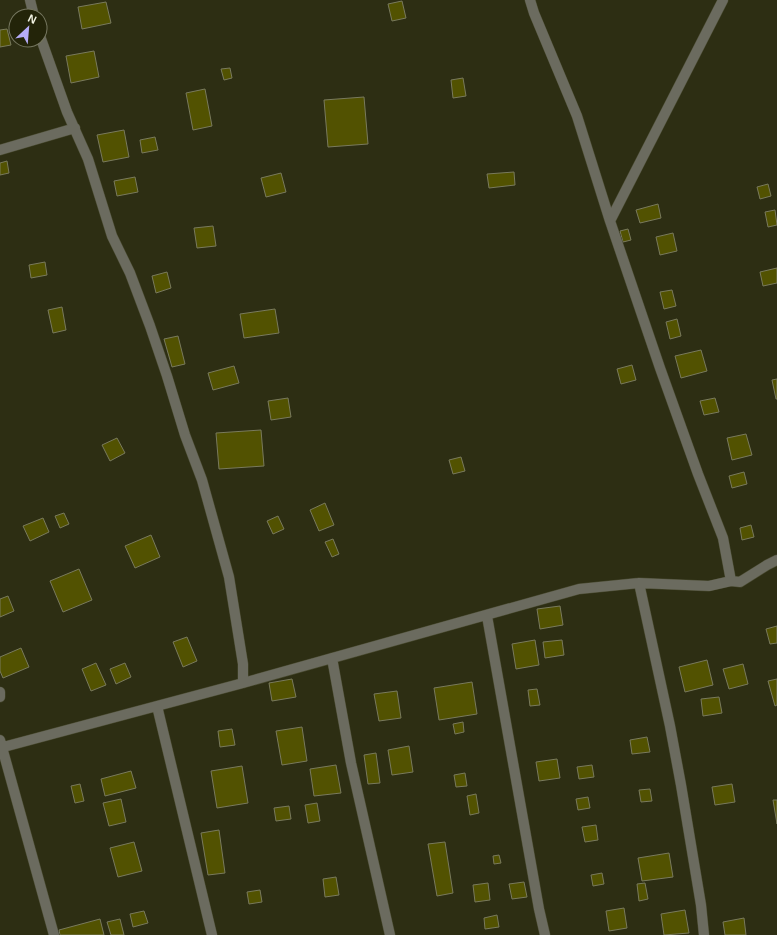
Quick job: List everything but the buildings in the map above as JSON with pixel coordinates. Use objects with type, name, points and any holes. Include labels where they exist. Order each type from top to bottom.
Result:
[{"type":"street","points":[[530,0],[534,14],[577,116],[610,222],[698,474],[723,538],[731,581]]},
{"type":"street","points":[[610,222],[723,0]]},
{"type":"street","points":[[44,48],[67,112],[88,159],[112,236],[130,273],[150,326],[185,435],[202,480],[229,577],[243,664],[243,683]]},
{"type":"street","points":[[0,150],[75,128]]},
{"type":"street","points":[[54,935],[1,745],[243,683],[487,616],[579,589],[639,583],[709,586],[731,581],[740,582],[777,560]]},
{"type":"street","points":[[639,583],[670,726],[701,905],[704,935]]},
{"type":"street","points":[[487,616],[536,895],[545,935]]},
{"type":"street","points":[[332,658],[352,763],[390,935]]},
{"type":"street","points":[[0,692],[0,697]]},
{"type":"street","points":[[157,706],[212,935]]}]
